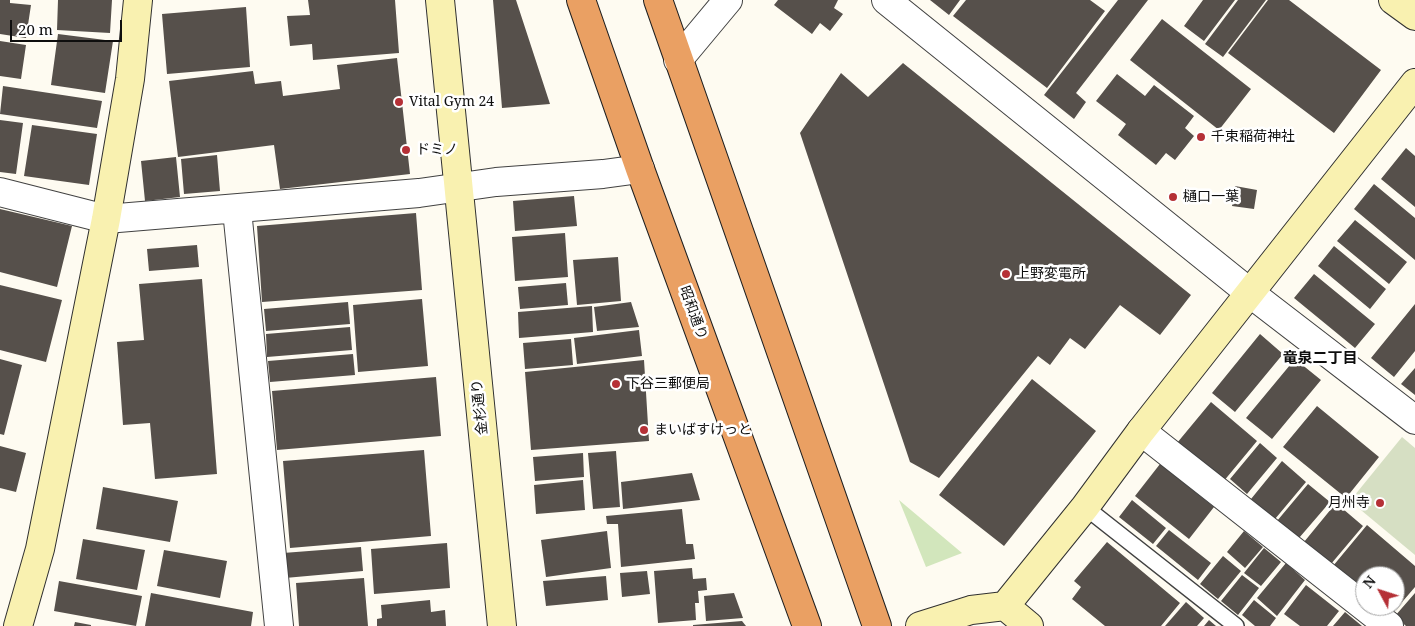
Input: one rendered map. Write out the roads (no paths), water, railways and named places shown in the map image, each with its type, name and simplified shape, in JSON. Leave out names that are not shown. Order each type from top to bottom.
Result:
[{"type":"highway","name":"昭和通り","points":[[581,0],[640,169],[807,626]]},
{"type":"highway","points":[[658,0],[877,626]]},
{"type":"street","points":[[18,626],[40,550],[106,219],[130,79],[138,0]]},
{"type":"street","name":"金杉通り","points":[[440,0],[502,626]]},
{"type":"street","name":"金杉通り","points":[[453,0],[459,187]]},
{"type":"street","points":[[678,60],[728,0]]},
{"type":"street","points":[[886,0],[1250,293],[1415,420]]},
{"type":"street","points":[[1393,0],[1415,16]]},
{"type":"street","points":[[920,626],[971,610],[1005,606],[1085,507],[1141,431],[1415,83]]},
{"type":"street","points":[[0,192],[106,219],[419,194],[459,187],[640,169]]},
{"type":"street","points":[[237,210],[279,626]]},
{"type":"street","points":[[1141,431],[1389,626]]},
{"type":"street","points":[[1005,606],[1029,626]]},
{"type":"lane","points":[[1085,507],[1236,626]]},
{"type":"place","name":"Vital Gym 24","points":[[399,102]]},
{"type":"place","name":"千束稲荷神社","points":[[1201,137]]},
{"type":"place","name":"ドミノ","points":[[406,150]]},
{"type":"place","name":"樋口一葉","points":[[1173,197]]},
{"type":"place","name":"上野変電所","points":[[1006,274]]},
{"type":"place","name":"下谷三郵便局","points":[[616,384]]},
{"type":"place","name":"まいばすけっと","points":[[644,430]]},
{"type":"place","name":"月州寺","points":[[1380,503]]},
{"type":"district","name":"竜泉二丁目","points":[[1320,359]]}]
